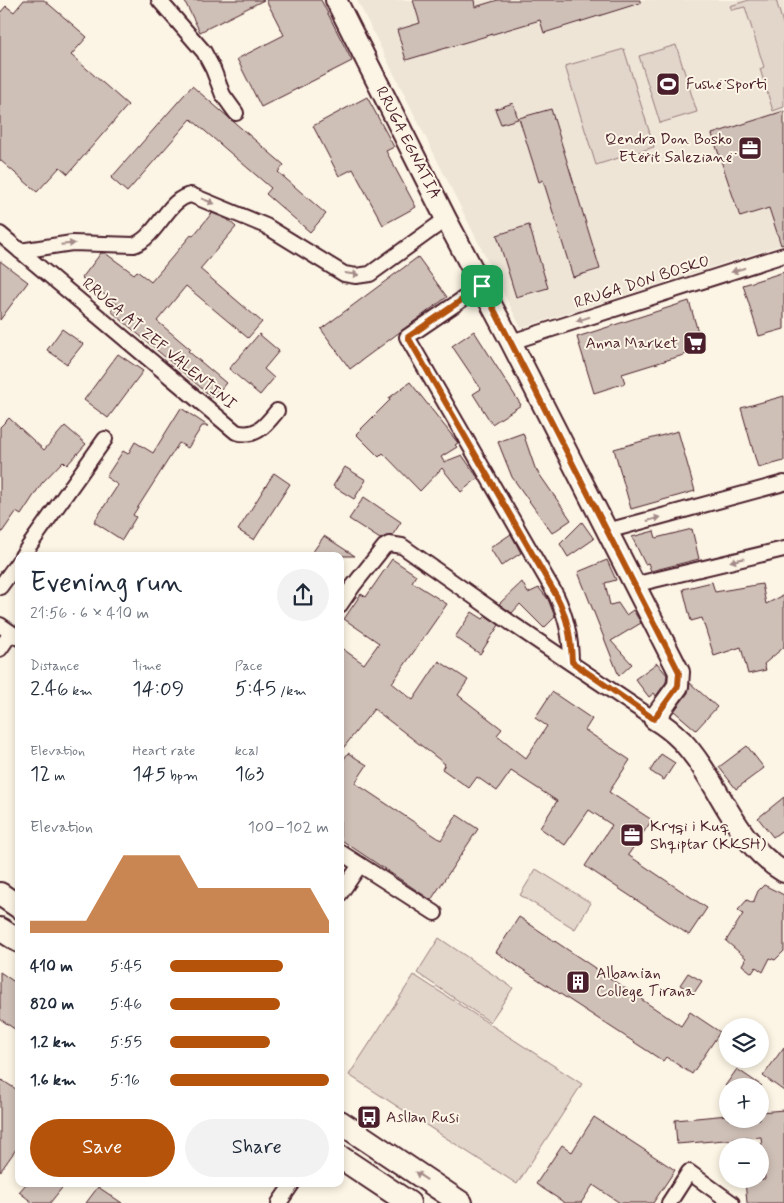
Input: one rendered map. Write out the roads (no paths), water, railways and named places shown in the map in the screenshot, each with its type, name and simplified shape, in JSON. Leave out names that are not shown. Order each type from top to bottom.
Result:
[{"type":"main road","points":[[0,894],[15,904]]},
{"type":"main road","points":[[0,928],[15,938]]},
{"type":"main road","points":[[344,1125],[462,1203]]},
{"type":"main road","points":[[344,1160],[409,1203]]},
{"type":"street","points":[[159,0],[204,52],[223,95],[236,114]]},
{"type":"street","name":"RRUGA EGNATIA","points":[[336,0],[446,220],[511,342],[679,672],[678,686],[654,719]]},
{"type":"street","points":[[20,251],[72,243],[134,245],[143,242],[150,236],[178,201],[184,196],[191,195],[234,211],[266,226],[344,274],[356,276],[370,274],[446,220]]},
{"type":"street","name":"RRUGA AT ZEF VALENTINI","points":[[0,234],[236,432],[245,434],[260,430],[277,410]]},
{"type":"street","name":"RRUGA DON BOSKO","points":[[511,342],[784,255]]},
{"type":"street","points":[[482,286],[408,337],[566,614],[571,639],[572,662]]},
{"type":"street","points":[[25,552],[105,438]]},
{"type":"street","points":[[607,532],[784,482]]},
{"type":"street","points":[[344,599],[384,547],[389,544],[402,546],[671,730],[690,752],[752,846],[775,867],[784,872]]},
{"type":"street","points":[[633,584],[784,549]]},
{"type":"street","points":[[0,587],[15,566]]},
{"type":"street","points":[[0,649],[10,632]]},
{"type":"street","points":[[344,855],[435,913]]},
{"type":"street","points":[[344,888],[360,865]]},
{"type":"street","points":[[669,1203],[689,1172],[732,1203]]},
{"type":"street","points":[[279,1203],[290,1187]]},
{"type":"place","name":"Fushë Sporti","points":[[668,84]]},
{"type":"place","name":"Qendra Don Bosko Etërit Salezianë","points":[[750,148]]},
{"type":"place","name":"Anna Market","points":[[695,343]]},
{"type":"place","name":"Kryqi i Kuq Shqiptar (KKSH)","points":[[632,835]]},
{"type":"place","name":"Albanian College Tirana","points":[[578,982]]},
{"type":"place","name":"Asllan Rusi","points":[[369,1117]]}]
